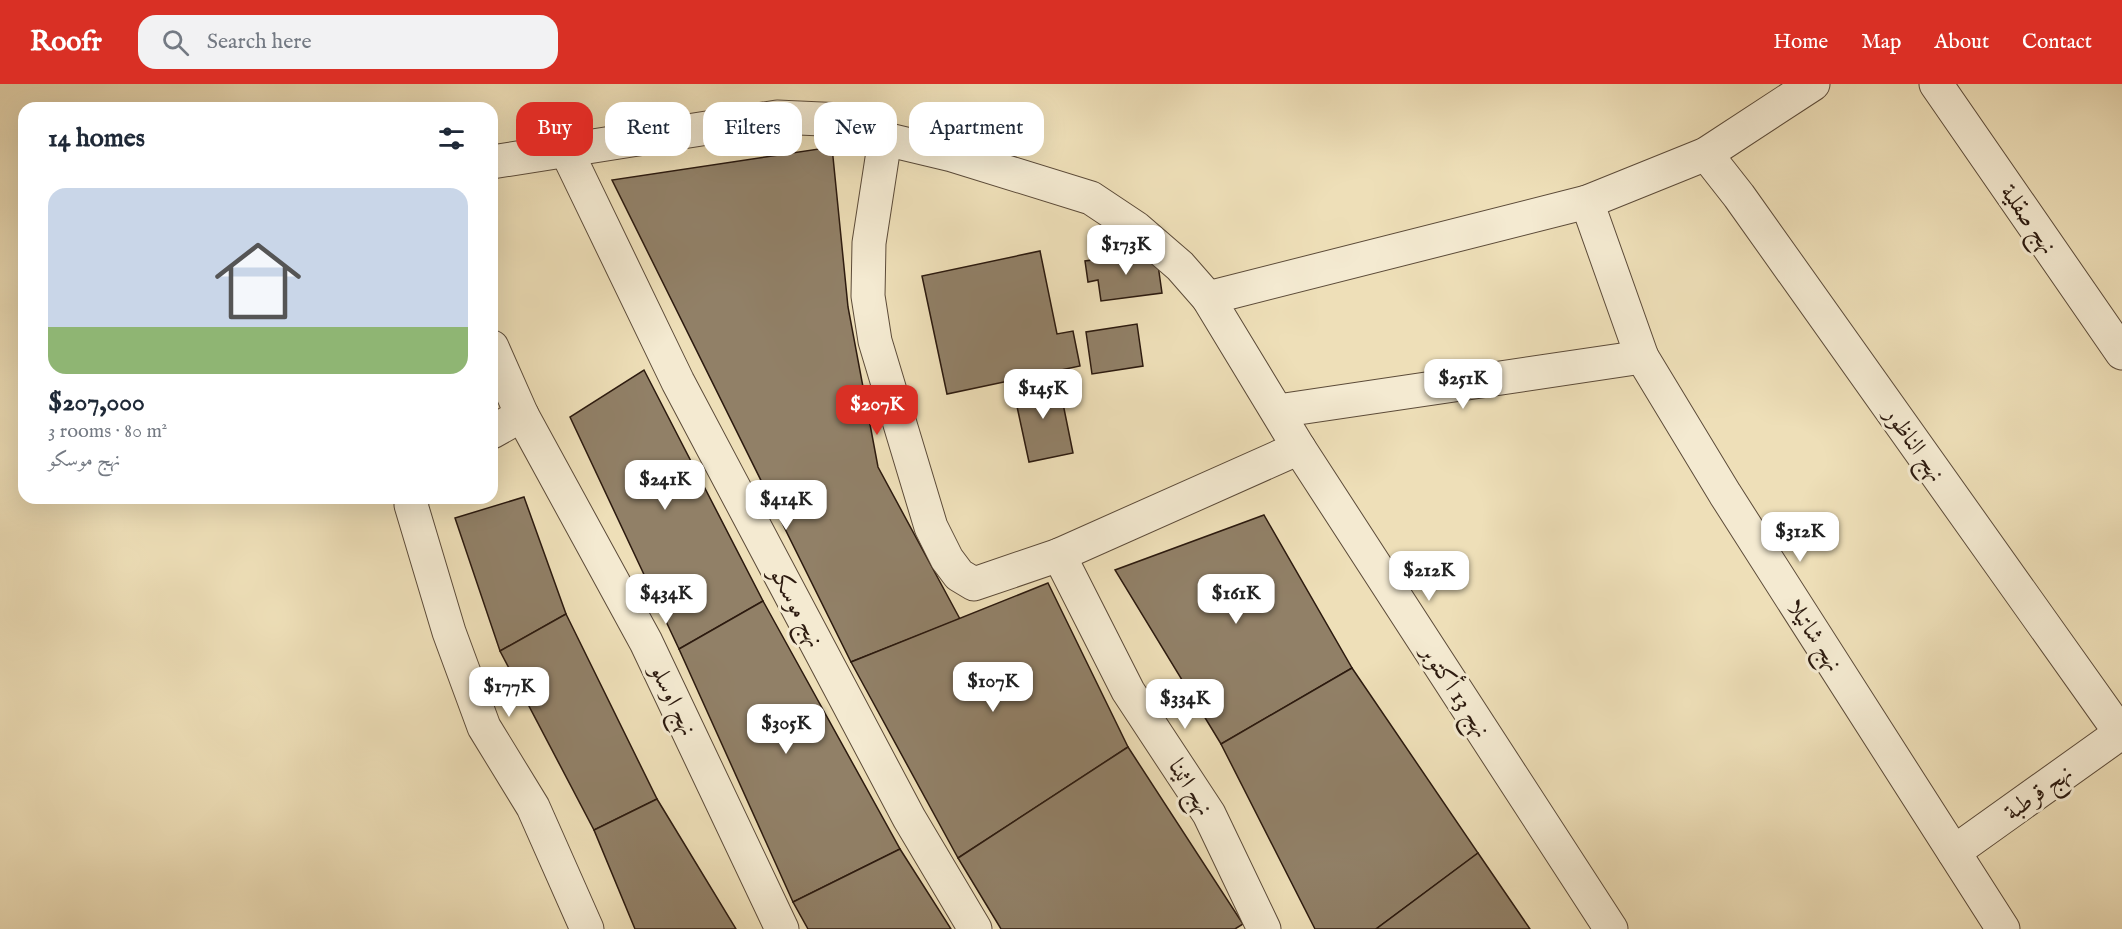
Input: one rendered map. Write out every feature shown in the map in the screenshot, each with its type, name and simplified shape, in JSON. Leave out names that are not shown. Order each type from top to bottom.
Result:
[{"type":"street","points":[[1208,298],[1587,202],[1706,154],[1813,84]]},
{"type":"street","name":"نهج صقلية","points":[[1936,84],[2120,345]]},
{"type":"street","name":"نهج 13 أكتوبر","points":[[593,146],[777,117],[814,119]]},
{"type":"street","name":"نهج 13 أكتوبر","points":[[897,142],[952,155],[1091,198],[1136,228],[1180,266],[1208,298],[1299,448],[1611,929]]},
{"type":"street","name":"نهج الناظور","points":[[1706,154],[1739,196],[2122,733]]},
{"type":"street","name":"نهج 13 أكتوبر","points":[[498,161],[529,156]]},
{"type":"street","name":"نهج موسكو","points":[[569,156],[678,382],[909,818],[975,929]]},
{"type":"street","points":[[882,156],[869,243],[868,296],[874,341],[931,527],[958,575],[974,584],[1059,555],[1299,448]]},
{"type":"street","name":"نهج شاتيلا","points":[[1587,202],[1642,357],[1725,494],[2003,929]]},
{"type":"street","points":[[1278,411],[1642,357]]},
{"type":"street","name":"نهج اوسلو","points":[[498,361],[522,415],[646,642],[782,929]]},
{"type":"street","points":[[498,429],[522,415]]},
{"type":"street","points":[[411,504],[449,632],[484,727],[533,807],[587,929]]},
{"type":"street","name":"نهج اثينا","points":[[1059,555],[1128,691],[1209,814],[1264,929]]},
{"type":"street","name":"نهج قرطبة","points":[[1954,852],[2122,733]]},
{"type":"building","points":[[814,150],[814,156],[833,156],[848,307],[878,467],[960,619],[851,662],[612,180],[772,156],[802,156],[802,152]]},
{"type":"building","points":[[1040,251],[1057,334],[1073,331],[1080,366],[947,394],[922,276]]},
{"type":"building","points":[[1156,251],[1162,293],[1101,301],[1098,280],[1088,282],[1085,261]]},
{"type":"building","points":[[1137,324],[1143,366],[1092,374],[1086,332]]},
{"type":"building","points":[[644,370],[763,601],[679,649],[570,417]]},
{"type":"building","points":[[1058,379],[1073,453],[1029,462],[1013,388]]},
{"type":"building","points":[[524,497],[566,614],[500,651],[455,518]]},
{"type":"building","points":[[1264,515],[1352,668],[1221,744],[1115,570]]},
{"type":"building","points":[[1048,583],[1128,747],[958,858],[851,662]]},
{"type":"building","points":[[763,601],[900,849],[793,902],[679,649]]},
{"type":"building","points":[[566,614],[657,799],[594,830],[500,651]]},
{"type":"building","points":[[1352,668],[1478,853],[1376,929],[1315,929],[1221,744]]},
{"type":"building","points":[[1128,747],[1243,924],[1235,929],[1001,929],[958,858]]},
{"type":"building","points":[[657,799],[736,929],[635,929],[594,830]]},
{"type":"building","points":[[900,849],[951,929],[808,929],[793,902]]},
{"type":"building","points":[[1478,853],[1530,929],[1376,929]]}]
